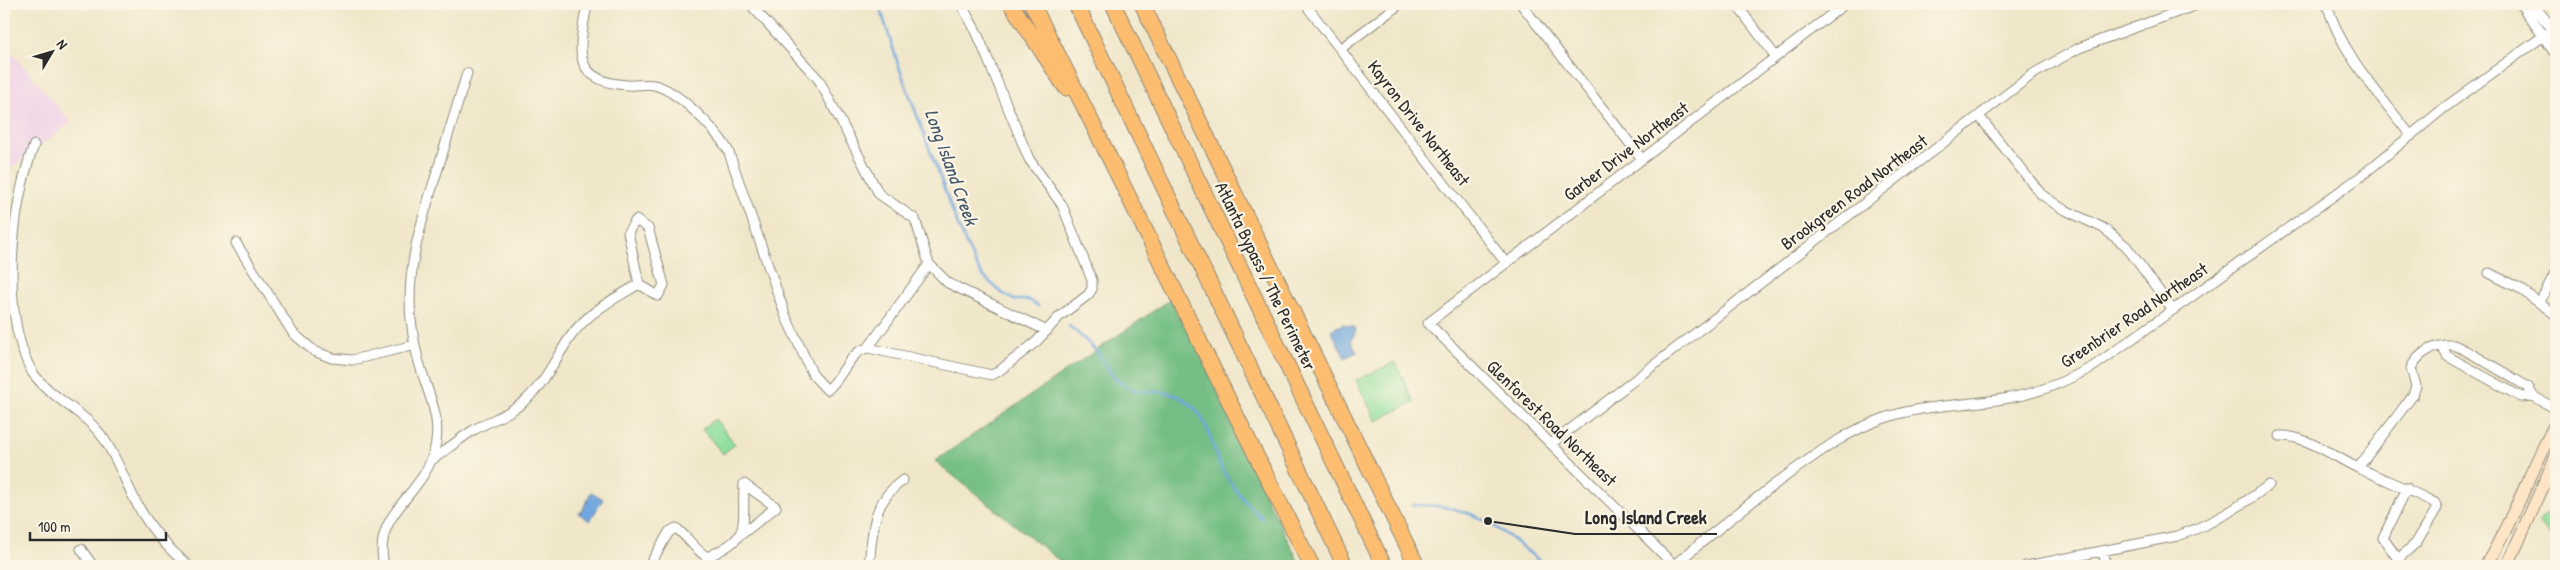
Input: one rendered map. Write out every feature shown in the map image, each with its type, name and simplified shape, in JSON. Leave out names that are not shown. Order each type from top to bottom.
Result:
[{"type":"highway","points":[[1010,4],[1108,151]]},
{"type":"highway","points":[[1032,4],[1108,151],[1267,478],[1312,566]]},
{"type":"highway","points":[[1074,4],[1085,23],[1345,566]]},
{"type":"highway","name":"Atlanta Bypass / The Perimeter","points":[[1112,4],[1384,566]]},
{"type":"highway","points":[[1142,4],[1417,566]]},
{"type":"main road","points":[[2486,566],[2497,547],[2535,462],[2556,423]]},
{"type":"main road","points":[[2507,566],[2556,457]]},
{"type":"street","points":[[587,4],[580,47],[580,55],[587,69],[592,74],[608,82],[627,85],[653,85],[664,88],[702,118],[719,136],[728,150],[786,317],[820,384],[827,390],[836,383],[856,352],[868,348],[992,374],[999,372],[1047,331],[1060,316],[1088,295],[1092,288],[1092,280],[1062,205],[1029,159],[978,33],[961,4]]},
{"type":"street","points":[[750,4],[819,80],[880,194],[915,219],[929,264],[948,283],[1047,331]]},
{"type":"street","name":"Kayron Drive Northeast","points":[[1305,4],[1506,262]]},
{"type":"street","points":[[1340,49],[1400,4]]},
{"type":"street","points":[[1521,4],[1642,159]]},
{"type":"street","points":[[1736,4],[1776,57]]},
{"type":"street","name":"Garber Drive Northeast","points":[[1428,323],[1845,4]]},
{"type":"street","name":"Brookgreen Road Northeast","points":[[1551,444],[2033,74],[2064,55],[2199,4]]},
{"type":"street","points":[[2328,4],[2339,35],[2351,56],[2411,136]]},
{"type":"street","points":[[2521,4],[2556,54]]},
{"type":"street","points":[[2532,4],[2555,31]]},
{"type":"street","name":"Greenbrier Road Northeast","points":[[1674,566],[1748,504],[1826,447],[1853,431],[1882,419],[1912,410],[2008,399],[2053,386],[2094,366],[2360,177],[2478,82],[2543,36],[2555,31]]},
{"type":"street","points":[[384,566],[382,549],[386,526],[396,508],[421,482],[432,460],[436,441],[436,421],[415,346],[410,294],[414,247],[467,73]]},
{"type":"street","points":[[1979,116],[2027,180],[2041,194],[2061,208],[2103,228],[2126,246],[2172,310]]},
{"type":"street","points":[[34,146],[17,199],[10,245],[9,285],[16,339],[32,372],[44,385],[85,417],[103,437],[148,522],[161,539],[189,566]]},
{"type":"street","points":[[636,220],[648,228],[664,285],[658,296],[640,284],[628,232],[636,220]]},
{"type":"street","points":[[236,243],[293,333],[314,351],[332,358],[352,360],[415,346]]},
{"type":"street","points":[[868,348],[929,264]]},
{"type":"street","points":[[2540,302],[2556,271]]},
{"type":"street","points":[[2489,273],[2540,302],[2556,315]]},
{"type":"street","points":[[432,460],[473,430],[507,414],[526,401],[542,382],[571,336],[583,321],[600,307],[640,284]]},
{"type":"street","name":"Glenforest Road Northeast","points":[[1428,323],[1674,566]]},
{"type":"street","points":[[2358,468],[2413,395],[2416,386],[2411,368],[2415,360],[2432,347],[2454,345],[2528,387],[2533,396],[2556,409]]},
{"type":"street","points":[[2442,346],[2447,356],[2521,398],[2533,396]]},
{"type":"street","points":[[2280,436],[2296,437],[2358,468],[2407,488],[2436,503],[2437,508],[2416,543],[2398,559],[2383,538],[2407,488]]},
{"type":"street","points":[[869,566],[873,527],[878,505],[890,489],[902,480]]},
{"type":"street","points":[[649,566],[669,532],[676,528],[684,535],[694,549],[707,557],[730,546],[776,507],[744,484],[742,534]]},
{"type":"street","points":[[2026,566],[2177,536],[2200,528],[2234,511],[2269,485]]},
{"type":"street","points":[[81,549],[93,566]]},
{"type":"street","points":[[2104,551],[2105,566]]},
{"type":"shaded area","points":[[4,43],[71,123],[4,173]]},
{"type":"green space","points":[[1174,297],[1266,497],[1301,566],[1066,566],[935,461]]},
{"type":"green space","points":[[1395,362],[1414,402],[1376,421],[1356,380]]},
{"type":"green space","points":[[715,419],[735,444],[723,454],[702,429]]},
{"type":"green space","points":[[2556,506],[2556,545],[2538,522]]},
{"type":"water","points":[[1343,324],[1354,327],[1356,330],[1351,341],[1357,352],[1345,358],[1331,330]]},
{"type":"water","points":[[591,492],[603,499],[590,521],[578,513],[582,511]]},
{"type":"waterway","name":"Long Island Creek","points":[[879,4],[898,64],[958,226],[975,263],[982,275],[1002,293],[1014,300],[1029,300],[1038,306]]},
{"type":"waterway","name":"Long Island Creek","points":[[1069,326],[1095,349],[1111,374],[1125,386],[1133,390],[1175,395],[1184,399],[1193,407],[1203,420],[1220,465],[1233,487],[1262,518]]},
{"type":"waterway","name":"Long Island Creek","points":[[1413,505],[1435,506],[1471,514],[1500,530],[1546,566]]},
{"type":"place","name":"Long Island Creek","points":[[1488,521]]}]
